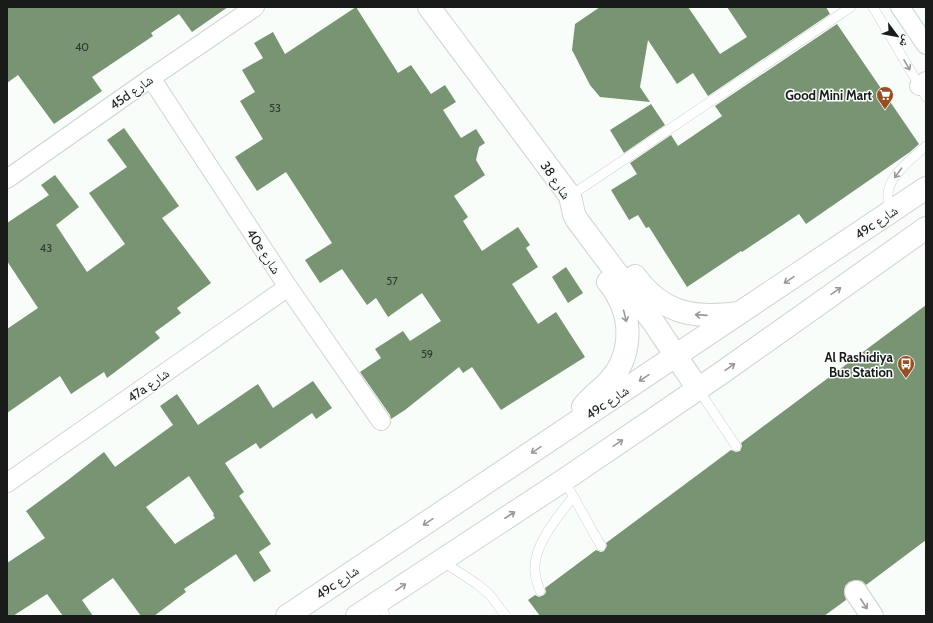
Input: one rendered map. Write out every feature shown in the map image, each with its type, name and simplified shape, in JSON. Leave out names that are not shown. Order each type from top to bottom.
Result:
[{"type":"main road","name":"شارع 38","points":[[429,7],[570,196],[577,220],[654,323],[698,389]]},
{"type":"main road","name":"49c شارع","points":[[287,616],[926,188]]},
{"type":"main road","points":[[570,196],[588,214],[646,291],[659,302],[691,314],[720,316],[740,313]]},
{"type":"main road","points":[[570,196],[567,215],[570,229],[617,295],[623,306],[627,320],[628,334],[627,348],[623,361],[617,372],[585,404],[570,427]]},
{"type":"main road","points":[[357,616],[382,609],[441,561],[568,488],[698,389],[926,228]]},
{"type":"main road","points":[[306,616],[336,593],[371,560]]},
{"type":"main road","points":[[856,592],[872,616]]},
{"type":"street","name":"45d شارع","points":[[7,179],[255,7]]},
{"type":"street","points":[[900,7],[926,45]]},
{"type":"street","name":"40e شارع","points":[[151,78],[288,287],[381,422]]},
{"type":"street","name":"47a شارع","points":[[7,483],[288,287]]},
{"type":"lane","points":[[570,196],[851,7]]},
{"type":"lane","points":[[873,7],[924,88]]},
{"type":"lane","points":[[891,212],[888,193],[891,183],[904,166],[926,146]]},
{"type":"lane","points":[[698,389],[736,446]]},
{"type":"lane","points":[[568,488],[601,546]]},
{"type":"lane","points":[[540,591],[535,572],[538,550],[554,523],[568,488]]},
{"type":"lane","points":[[441,561],[478,584],[489,594],[506,616]]},
{"type":"building","points":[[7,7],[228,7],[192,32],[179,14],[151,33],[153,36],[92,77],[102,91],[54,124],[18,75],[7,83]]},
{"type":"building","points":[[356,7],[398,73],[411,65],[431,94],[445,85],[456,102],[443,110],[461,138],[476,129],[485,143],[479,147],[476,160],[485,175],[454,196],[468,217],[463,221],[482,251],[518,227],[530,245],[526,248],[538,267],[512,284],[538,324],[556,312],[585,357],[501,410],[472,367],[463,373],[459,367],[405,410],[391,419],[390,415],[360,372],[381,358],[375,349],[403,331],[410,341],[441,321],[422,293],[388,317],[376,298],[367,305],[342,269],[320,283],[305,260],[332,243],[286,172],[257,191],[235,157],[263,139],[240,101],[255,92],[242,70],[263,58],[254,43],[273,32],[285,54]]},
{"type":"building","points":[[600,7],[688,7],[720,54],[747,37],[727,7],[826,7],[830,14],[708,96],[693,73],[677,84],[648,40],[640,87],[650,102],[600,97],[590,85],[572,50],[575,24]]},
{"type":"building","points":[[837,24],[919,144],[910,152],[806,224],[799,214],[687,287],[649,227],[646,228],[638,215],[629,220],[611,190],[637,174],[630,163],[671,135],[678,146],[722,116],[715,106]]},
{"type":"building","points":[[651,104],[665,125],[624,153],[610,130]]},
{"type":"building","points":[[124,128],[179,206],[162,218],[211,283],[177,308],[181,313],[155,332],[160,338],[107,378],[104,372],[71,394],[60,376],[7,413],[7,329],[38,308],[7,261],[7,223],[49,195],[41,185],[55,175],[79,207],[56,225],[87,272],[125,244],[89,193],[127,167],[107,140]]},
{"type":"building","points":[[566,267],[583,293],[568,303],[552,277]]},
{"type":"building","points":[[926,305],[926,540],[866,585],[862,581],[856,580],[849,582],[845,586],[844,592],[846,600],[824,616],[540,616],[528,600],[535,595],[539,597],[544,595],[546,592],[545,588],[596,550],[601,552],[604,551],[607,546],[606,543],[731,450],[736,452],[740,451],[742,446],[741,443]]},
{"type":"building","points":[[313,381],[332,408],[316,419],[312,413],[260,449],[256,443],[225,463],[244,492],[239,496],[271,544],[259,552],[271,571],[254,582],[236,554],[184,589],[186,592],[154,616],[141,616],[113,578],[82,600],[93,616],[63,616],[47,594],[13,616],[7,616],[7,563],[45,538],[26,511],[104,452],[115,467],[173,425],[160,406],[177,394],[198,425],[258,384],[273,408]],"holes":[[[189,476],[214,514],[213,515],[215,518],[175,544],[146,507]]]},
{"type":"place","name":"Good Mini Mart","points":[[885,110]]},
{"type":"place","name":"Al Rashidiya Bus Station","points":[[906,379]]}]
